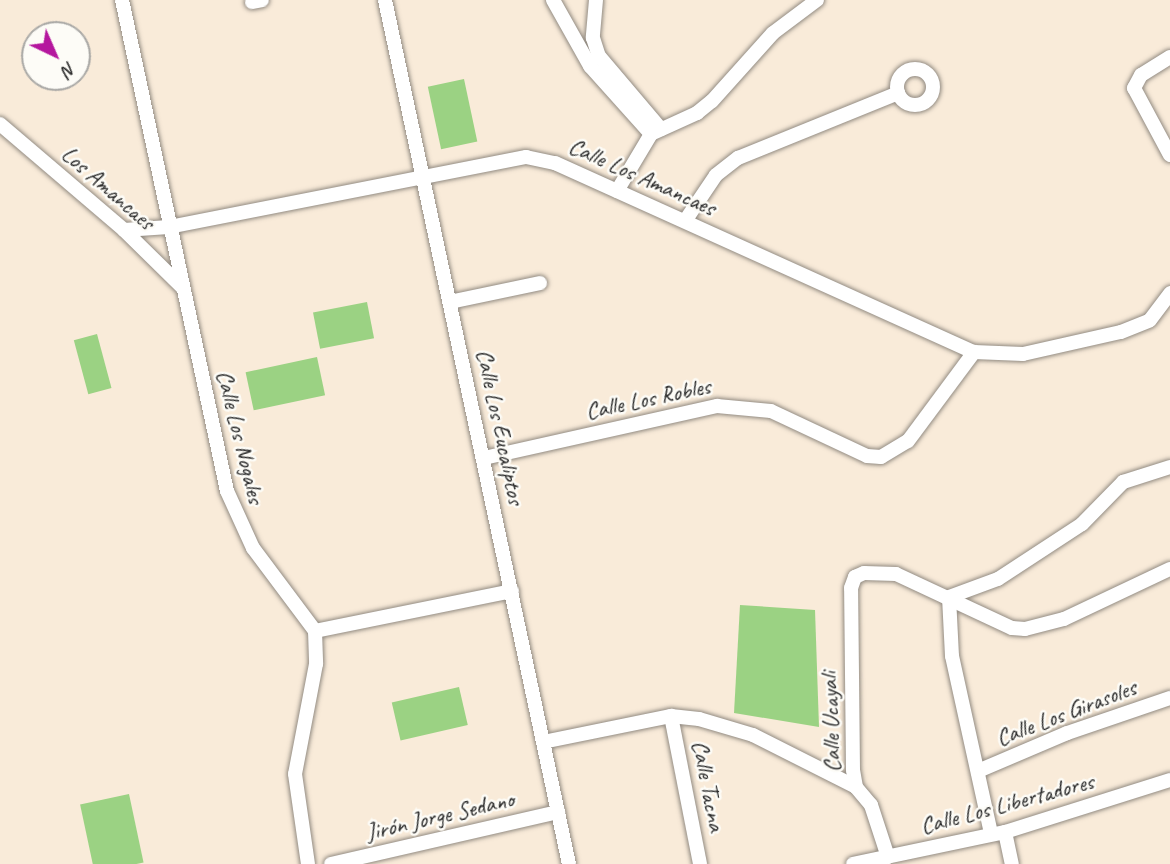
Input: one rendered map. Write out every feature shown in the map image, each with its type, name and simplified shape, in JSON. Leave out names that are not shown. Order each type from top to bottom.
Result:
[{"type":"street","name":"Calle Los Nogales","points":[[122,0],[209,419],[237,520],[267,570],[315,631]]},
{"type":"street","name":"Calle Los Eucaliptos","points":[[385,0],[569,864]]},
{"type":"street","points":[[596,0],[593,38],[599,56],[656,131]]},
{"type":"street","points":[[617,191],[656,131],[712,102],[773,33],[817,0]]},
{"type":"street","points":[[556,1],[590,66],[656,131]]},
{"type":"street","points":[[1170,57],[1141,75],[1135,88],[1170,155]]},
{"type":"street","points":[[685,221],[716,175],[738,158],[898,93]]},
{"type":"street","name":"Los Amancaes","points":[[0,124],[124,230],[183,288]]},
{"type":"street","name":"Calle Los Amancaes","points":[[124,230],[170,227],[423,175],[526,157],[555,163],[974,352],[1023,354],[1121,332],[1150,320],[1170,293]]},
{"type":"street","points":[[450,302],[540,283]]},
{"type":"street","name":"Calle Los Robles","points":[[484,458],[717,406],[771,411],[867,456],[881,457],[908,441],[974,352]]},
{"type":"street","points":[[949,597],[998,579],[1082,524],[1123,482],[1170,467]]},
{"type":"street","points":[[949,597],[1000,623],[1025,629],[1064,620],[1170,569]]},
{"type":"street","name":"Calle Ucayali","points":[[888,857],[871,805],[856,786],[851,587],[855,577],[864,573],[896,574],[949,597]]},
{"type":"street","points":[[308,864],[295,774],[316,664],[315,631],[512,591]]},
{"type":"street","points":[[949,597],[952,656],[978,771],[998,833],[1012,864]]},
{"type":"street","name":"Calle Los Girasoles","points":[[978,771],[1067,733],[1170,698]]},
{"type":"street","points":[[543,742],[671,716],[753,735],[856,786]]},
{"type":"street","name":"Calle Tacna","points":[[671,716],[700,864]]},
{"type":"street","name":"Calle Los Libertadores","points":[[853,864],[998,833],[1170,780]]},
{"type":"street","name":"Jirón Jorge Sedano","points":[[331,864],[558,812]]},
{"type":"green space","points":[[464,79],[477,142],[441,149],[428,87]]},
{"type":"green space","points":[[367,302],[374,338],[320,349],[313,312]]},
{"type":"green space","points":[[97,334],[111,388],[88,394],[74,340]]},
{"type":"green space","points":[[317,357],[325,395],[254,410],[246,372]]},
{"type":"green space","points":[[740,605],[815,610],[819,727],[734,713]]},
{"type":"green space","points":[[459,687],[468,725],[401,741],[392,703]]},
{"type":"green space","points":[[129,794],[144,862],[93,864],[80,804]]}]
